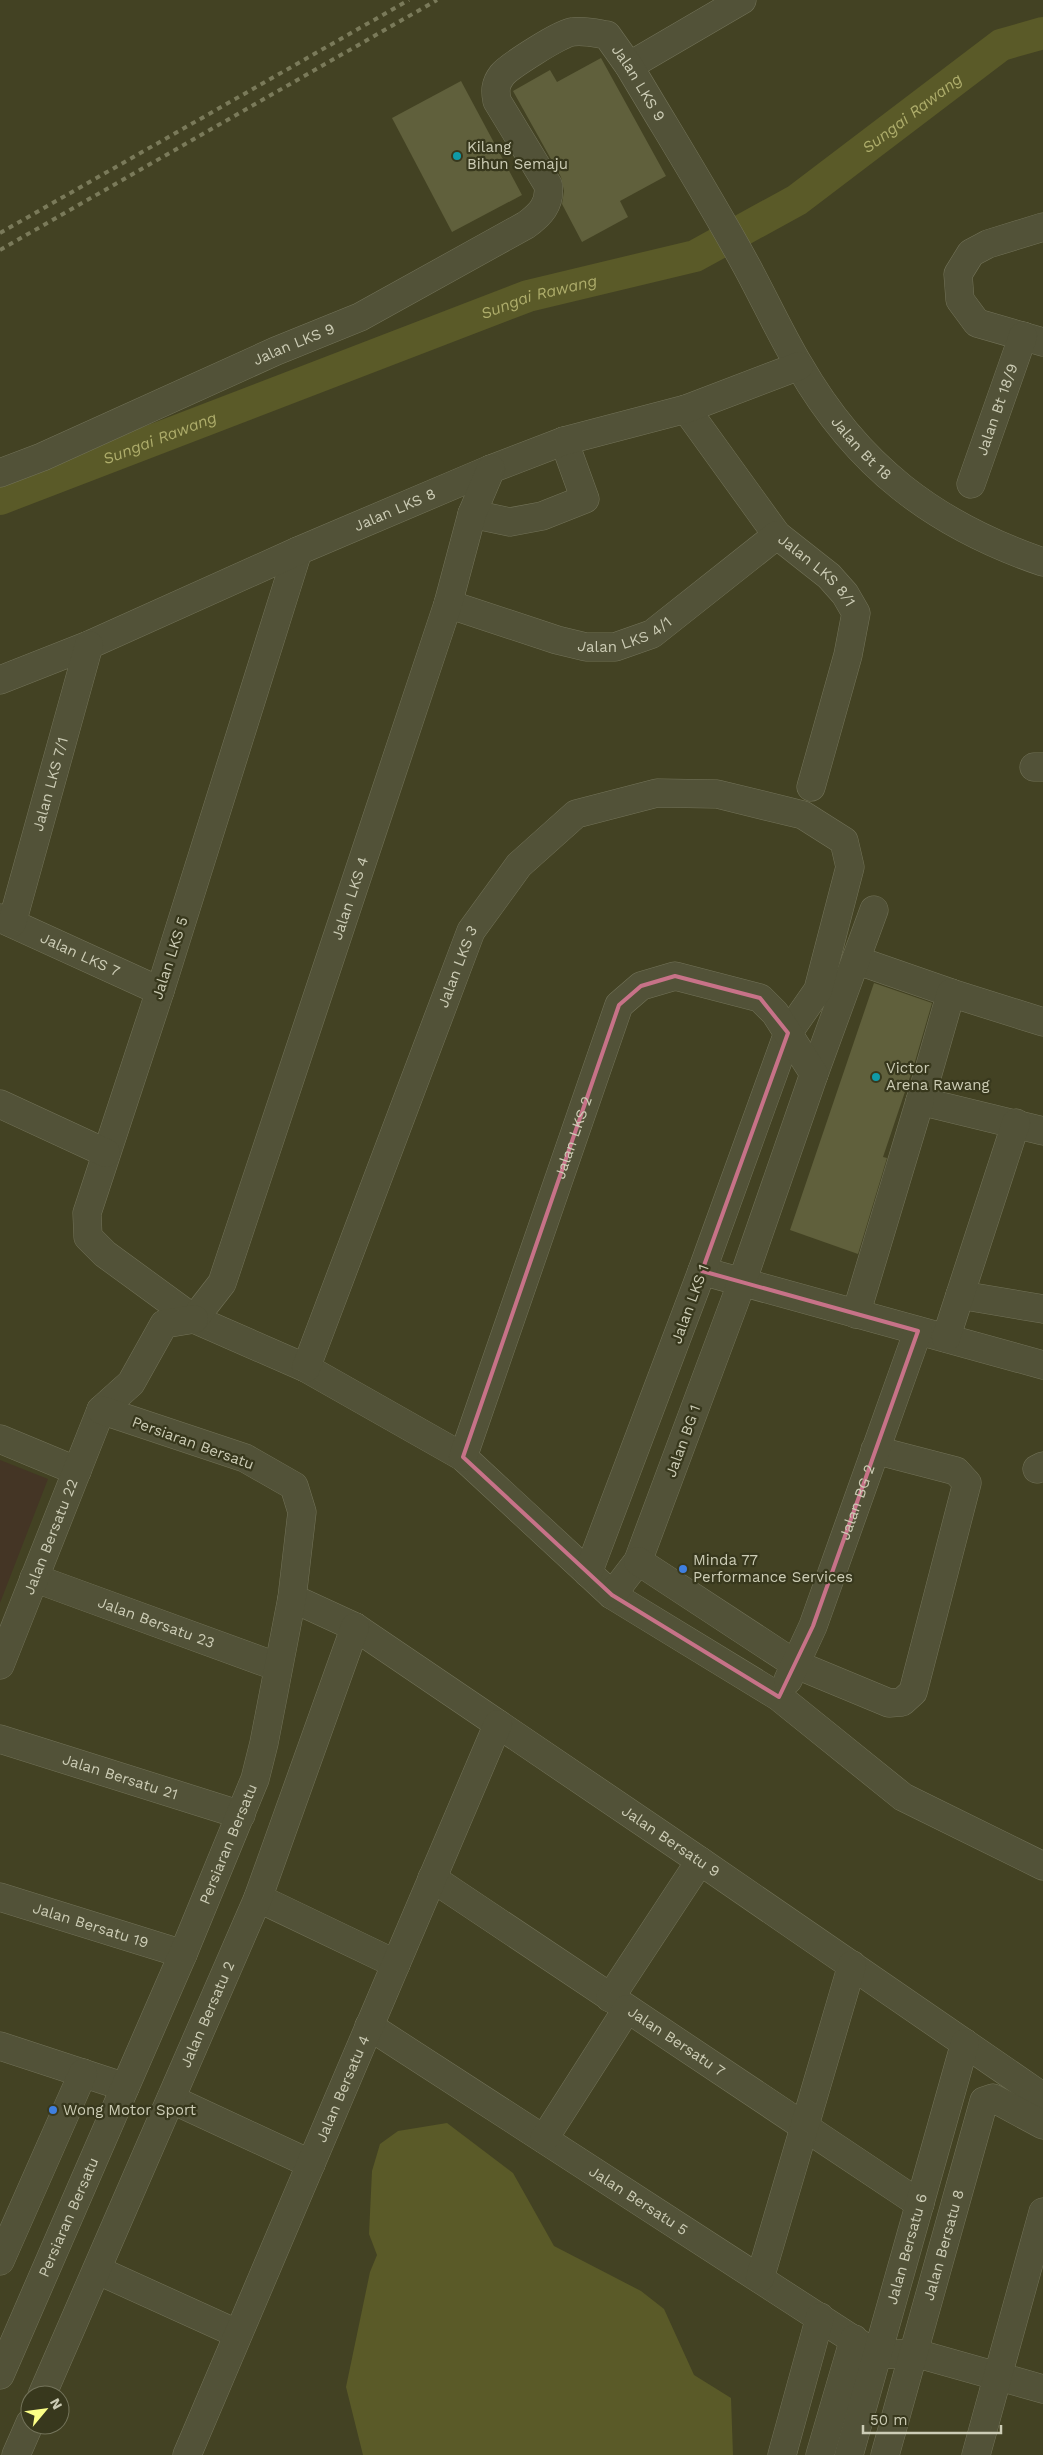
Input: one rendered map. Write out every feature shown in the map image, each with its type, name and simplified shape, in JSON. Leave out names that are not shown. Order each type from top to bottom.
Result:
[{"type":"street","points":[[629,66],[742,0]]},
{"type":"street","name":"Jalan LKS 9","points":[[0,473],[42,457],[276,351],[360,317],[539,216],[550,197],[548,185],[497,101],[495,88],[502,74],[544,46],[570,32],[607,35],[629,66],[746,265]]},
{"type":"street","points":[[1033,339],[977,323],[960,300],[958,274],[971,253],[988,244],[1043,227]]},
{"type":"street","name":"Jalan Bt 18","points":[[746,265],[799,366],[832,417],[872,464],[919,502],[965,531],[1043,562]]},
{"type":"street","name":"Jalan Bt 18/9","points":[[971,484],[1033,339]]},
{"type":"street","name":"Jalan LKS 8","points":[[0,680],[89,645],[298,551],[491,469],[564,441],[686,409],[799,366]]},
{"type":"street","name":"Jalan LKS 8/1","points":[[686,409],[777,535],[829,576],[845,594],[856,614],[848,655],[811,787]]},
{"type":"street","points":[[472,514],[510,522],[542,516],[585,499],[564,441]]},
{"type":"street","name":"Jalan LKS 4","points":[[194,1319],[222,1283],[448,604],[472,514],[491,469]]},
{"type":"street","name":"Jalan LKS 4/1","points":[[448,604],[557,640],[586,647],[615,647],[652,634],[777,535]]},
{"type":"street","name":"Jalan LKS 5","points":[[194,1319],[105,1254],[88,1238],[87,1213],[160,991],[298,551]]},
{"type":"street","name":"Jalan LKS 7/1","points":[[6,921],[89,645]]},
{"type":"street","name":"Jalan LKS 3","points":[[306,1368],[471,931],[519,865],[576,814],[657,793],[717,794],[803,814]]},
{"type":"street","name":"Jalan LKS 1","points":[[588,1573],[702,1271],[788,1033],[818,990],[850,867],[844,841],[803,814]]},
{"type":"street","name":"Jalan BG 1","points":[[612,1595],[638,1562],[742,1282],[814,1074],[874,910]]},
{"type":"street","name":"Jalan LKS 7","points":[[6,921],[160,991]]},
{"type":"street","points":[[856,960],[1043,1022]]},
{"type":"street","name":"Jalan LKS 2","points":[[463,1457],[619,1005],[641,986],[675,976],[760,998],[775,1013],[814,1074]]},
{"type":"street","points":[[856,1314],[951,993]]},
{"type":"street","points":[[920,1101],[1043,1131]]},
{"type":"street","points":[[0,1104],[106,1153]]},
{"type":"street","points":[[946,1338],[1016,1123]]},
{"type":"street","points":[[702,1271],[1043,1365]]},
{"type":"street","points":[[960,1295],[1043,1308]]},
{"type":"street","points":[[101,1410],[131,1383],[164,1324],[194,1319],[306,1368],[463,1457],[612,1595],[779,1697],[903,1797],[1043,1866]]},
{"type":"street","name":"Jalan BG 2","points":[[779,1697],[813,1626],[918,1331]]},
{"type":"street","name":"Jalan Bersatu 22","points":[[0,1665],[101,1410]]},
{"type":"street","name":"Persiaran Bersatu","points":[[0,2375],[10,2327],[125,2087],[183,1954],[255,1779],[264,1743],[292,1598],[302,1512],[294,1486],[245,1458],[101,1410]]},
{"type":"street","points":[[0,1438],[77,1471]]},
{"type":"street","points":[[638,1562],[795,1664],[889,1702],[902,1702],[913,1692],[967,1483],[956,1471],[875,1450]]},
{"type":"street","name":"Jalan Bersatu 23","points":[[34,1578],[278,1667]]},
{"type":"street","name":"Jalan Bersatu 9","points":[[292,1598],[355,1627],[1043,2097]]},
{"type":"street","name":"Jalan Bersatu 2","points":[[46,2385],[258,1898],[355,1627]]},
{"type":"street","name":"Jalan Bersatu 4","points":[[187,2455],[498,1724]]},
{"type":"street","name":"Jalan Bersatu 21","points":[[0,1739],[241,1814]]},
{"type":"street","points":[[544,2139],[700,1861]]},
{"type":"street","name":"Jalan Bersatu 7","points":[[432,1878],[920,2204]]},
{"type":"street","name":"Jalan Bersatu 19","points":[[0,1897],[183,1954]]},
{"type":"street","points":[[258,1898],[396,1964]]},
{"type":"street","points":[[760,2278],[852,1965]]},
{"type":"street","name":"Jalan Bersatu 5","points":[[369,2026],[877,2355]]},
{"type":"street","name":"Jalan Bersatu 6","points":[[849,2455],[965,2043]]},
{"type":"street","points":[[3,2055],[83,2073],[125,2087]]},
{"type":"street","points":[[0,2261],[83,2073]]},
{"type":"street","name":"Jalan Bersatu 8","points":[[885,2455],[984,2101],[993,2098],[1043,2125]]},
{"type":"street","points":[[172,2099],[311,2164]]},
{"type":"street","points":[[976,2455],[1043,2212]]},
{"type":"street","points":[[96,2270],[238,2334]]},
{"type":"street","points":[[782,2455],[820,2318]]},
{"type":"street","points":[[820,2455],[854,2339]]},
{"type":"street","points":[[877,2355],[915,2353],[1043,2389]]},
{"type":"street","points":[[16,2455],[25,2435]]},
{"type":"highlighted area","points":[[675,976],[760,998],[788,1033],[702,1271],[918,1331],[813,1626],[779,1697],[612,1595],[463,1457],[619,1005],[641,986]]},
{"type":"shaded area","points":[[0,1460],[48,1479],[0,1603]]},
{"type":"shaded area","points":[[447,2123],[513,2173],[554,2246],[641,2291],[664,2309],[694,2375],[731,2398],[733,2455],[363,2455],[346,2387],[370,2272],[377,2255],[369,2234],[372,2171],[380,2144],[398,2131]]},
{"type":"building","points":[[601,58],[666,176],[620,201],[628,217],[582,242],[562,204],[564,191],[561,177],[513,91],[550,70],[557,82]]},
{"type":"building","name":"Kilang Bihun Semaju","points":[[461,81],[522,195],[452,232],[392,118]]},
{"type":"building","name":"Victor Arena Rawang","points":[[874,983],[932,1003],[914,1065],[883,1157],[887,1158],[858,1254],[790,1230]]},
{"type":"waterway","name":"Sungai Rawang","points":[[0,499],[528,296],[695,256],[797,200],[1001,45],[1043,33]]},
{"type":"railway","points":[[0,233],[409,0]]},
{"type":"railway","points":[[0,250],[437,0]]},
{"type":"place","name":"Kilang Bihun Semaju","points":[[457,156]]},
{"type":"place","name":"Victor Arena Rawang","points":[[876,1077]]},
{"type":"place","name":"Minda 77 Performance Services","points":[[683,1569]]},
{"type":"place","name":"Wong Motor Sport","points":[[53,2110]]}]
